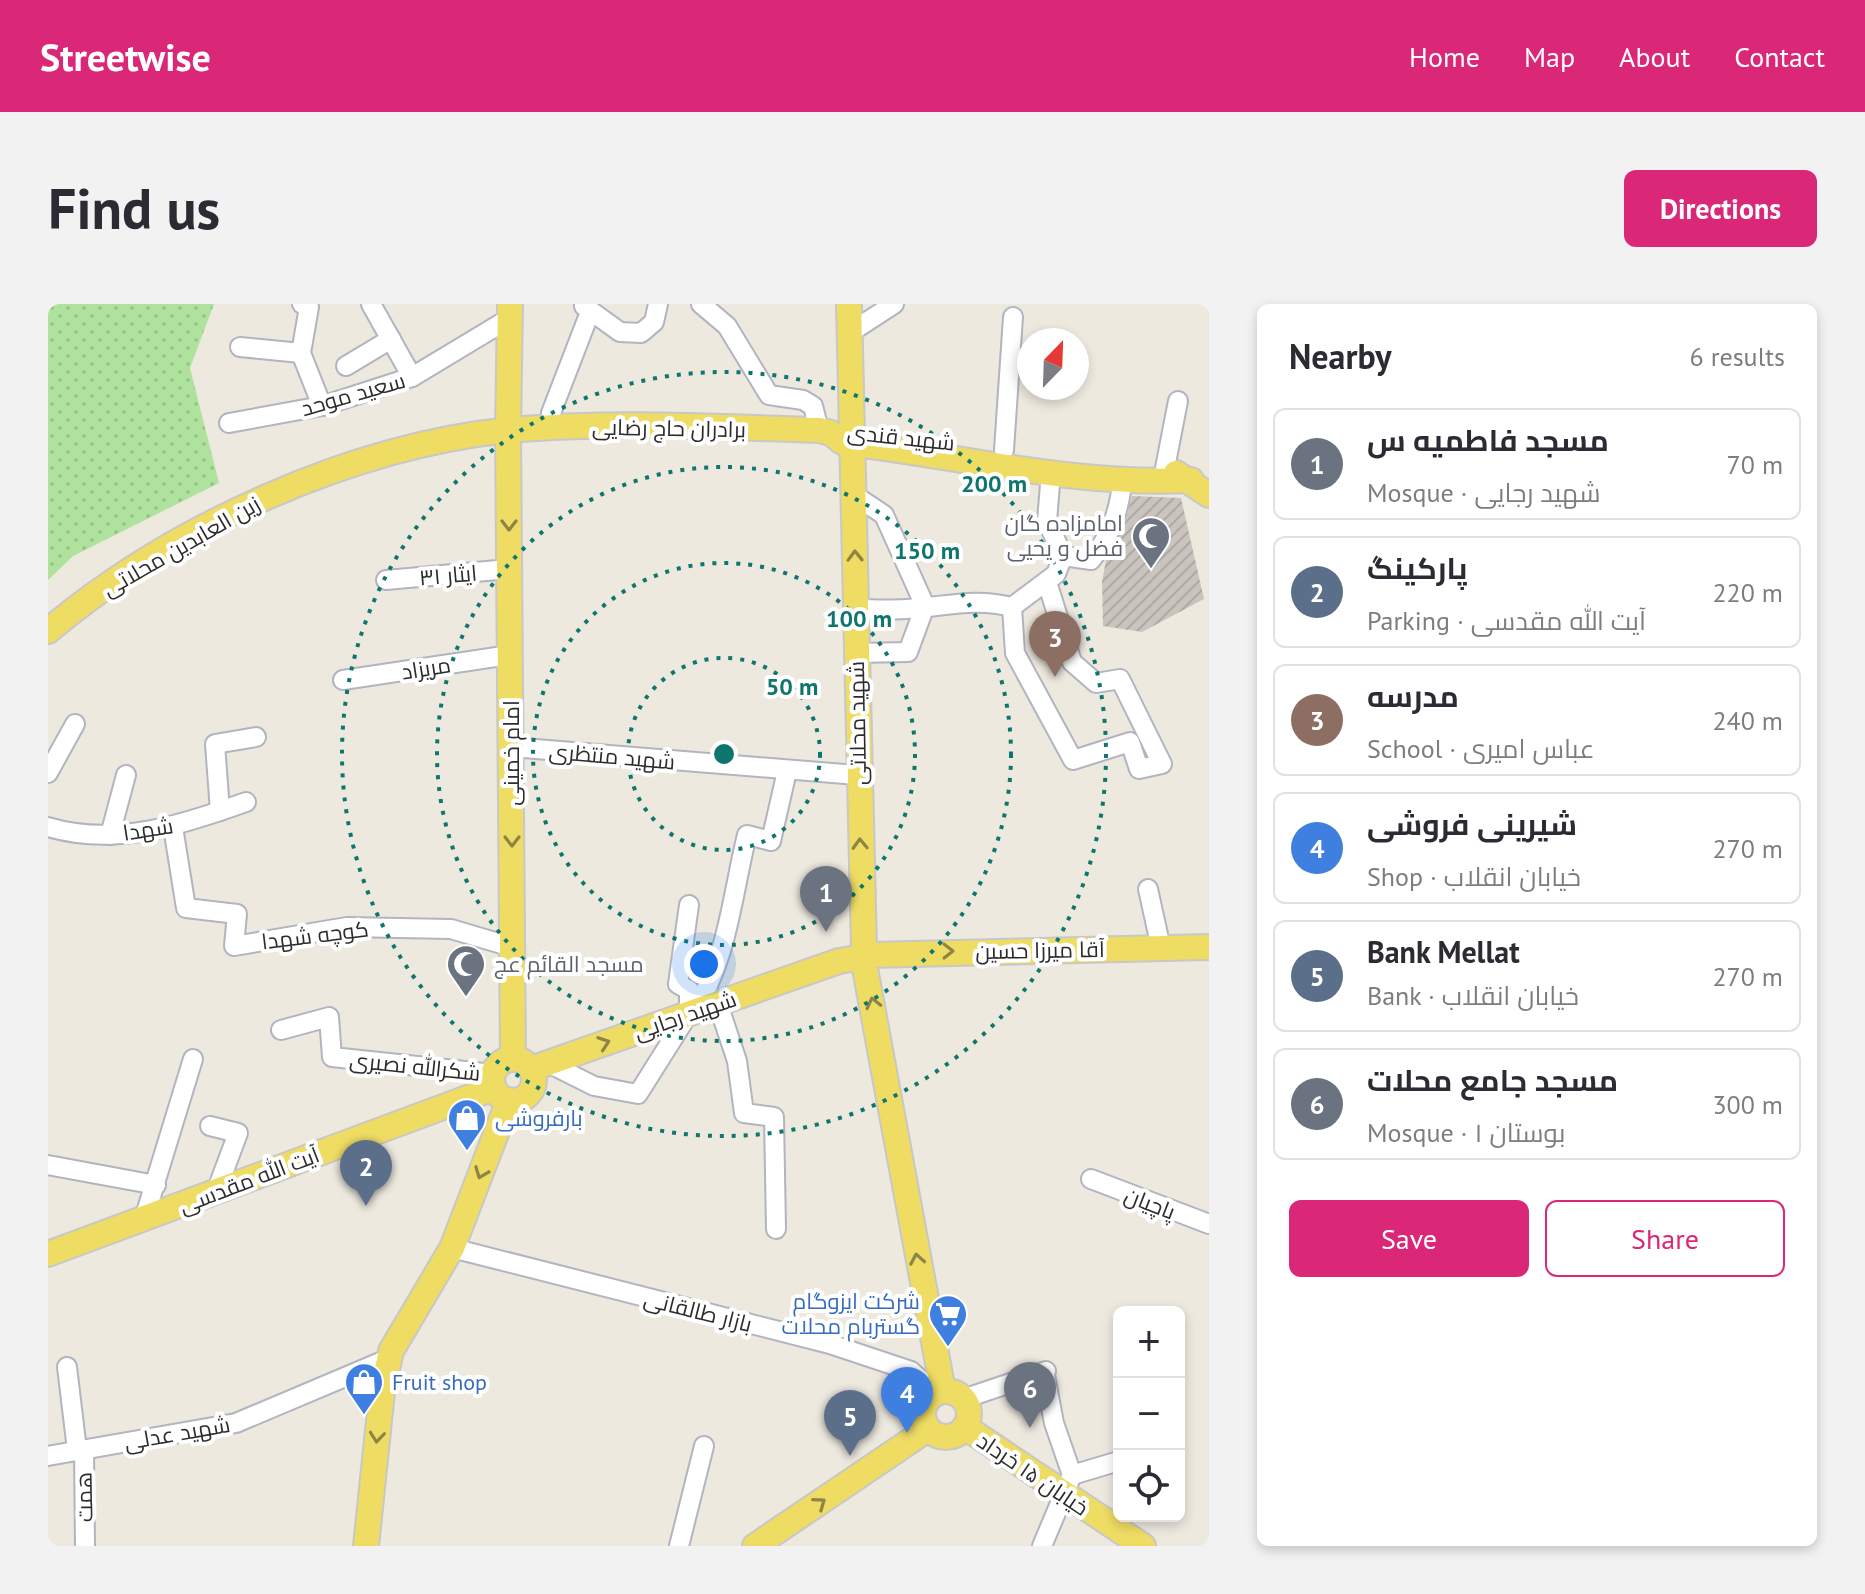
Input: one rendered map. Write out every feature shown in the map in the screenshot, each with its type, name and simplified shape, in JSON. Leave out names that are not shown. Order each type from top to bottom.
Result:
[{"type":"main road","name":"شهید محلاتی","points":[[849,304],[839,434],[854,495],[859,957],[947,1394]]},
{"type":"main road","name":"امام خمینی","points":[[510,311],[508,439],[512,947],[531,1063]]},
{"type":"main road","name":"برادران حاج رضایی","points":[[508,439],[636,426],[839,434]]},
{"type":"main road","name":"شهید قندی","points":[[839,434],[1165,468],[1200,488]]},
{"type":"main road","name":"شهید قندی","points":[[839,434],[1051,472],[1200,488]]},
{"type":"main road","name":"زین العابدین محلاتی","points":[[48,631],[74,609],[174,545],[292,485],[447,441],[508,439]]},
{"type":"main road","name":"آقا میرزا حسین","points":[[859,957],[1209,947]]},
{"type":"main road","name":"شهید رجایی","points":[[499,1087],[500,1063],[531,1063],[859,957]]},
{"type":"main road","points":[[366,1546],[382,1392],[390,1358],[452,1248],[499,1087],[528,1094],[534,1082],[531,1063]]},
{"type":"main road","name":"آیت الله مقدسی","points":[[48,1254],[499,1087]]},
{"type":"main road","points":[[947,1394],[969,1413],[965,1427],[947,1437],[928,1429],[923,1409],[947,1394]]},
{"type":"main road","name":"خیابان ۱۵ خرداد","points":[[965,1427],[1068,1485],[1143,1546]]},
{"type":"main road","points":[[755,1546],[928,1429]]},
{"type":"street","points":[[302,304],[309,307],[301,353],[322,406]]},
{"type":"street","points":[[371,304],[412,377]]},
{"type":"street","points":[[551,413],[586,308],[620,332],[641,333],[654,322],[658,304]]},
{"type":"street","points":[[701,304],[727,326],[769,395],[803,400],[813,406],[839,434]]},
{"type":"street","points":[[848,334],[894,304]]},
{"type":"street","name":"سعید موحد","points":[[229,423],[322,406],[412,377],[510,311]]},
{"type":"street","points":[[1004,450],[1013,317]]},
{"type":"street","points":[[346,366],[391,339]]},
{"type":"street","points":[[240,347],[301,353]]},
{"type":"street","points":[[1165,468],[1178,401]]},
{"type":"street","points":[[855,609],[988,601],[1012,607],[1056,574],[1063,556],[1047,521],[1051,472]]},
{"type":"street","points":[[1063,556],[1091,560],[1105,543],[1118,514],[1123,478]]},
{"type":"street","points":[[854,495],[884,515],[925,606],[908,652],[856,653]]},
{"type":"street","name":"ایثار ۳۱","points":[[386,580],[509,569]]},
{"type":"street","points":[[1012,607],[1015,653],[1073,760],[1130,742],[1139,769],[1162,764],[1120,679],[1096,683],[1072,662],[1047,582]]},
{"type":"street","name":"مریزاد","points":[[343,680],[510,655]]},
{"type":"street","points":[[48,773],[75,724]]},
{"type":"street","points":[[220,811],[215,744],[256,737]]},
{"type":"street","name":"شهید منتظری","points":[[511,747],[857,775]]},
{"type":"street","points":[[531,1063],[594,1086],[638,1094],[706,992],[727,933],[747,835],[771,841],[787,771]]},
{"type":"street","points":[[110,835],[126,775]]},
{"type":"street","name":"شهدا","points":[[48,827],[79,836],[110,835],[173,827],[246,802]]},
{"type":"street","name":"کوچه شهدا","points":[[173,827],[186,908],[237,914],[234,946],[347,927],[451,929],[512,947]]},
{"type":"street","points":[[1148,889],[1161,948]]},
{"type":"street","points":[[689,905],[678,984],[689,990],[691,1013]]},
{"type":"street","points":[[718,1004],[737,1061],[744,1113],[774,1117],[776,1229]]},
{"type":"street","name":"شکرالله نصیری","points":[[281,1030],[329,1017],[332,1057],[499,1087]]},
{"type":"street","points":[[144,1219],[193,1059]]},
{"type":"street","points":[[210,1126],[238,1133],[216,1192]]},
{"type":"street","points":[[48,1165],[156,1185]]},
{"type":"street","name":"پاچیان","points":[[1091,1179],[1148,1204],[1209,1224]]},
{"type":"street","name":"بازار طالقانی","points":[[452,1248],[830,1344],[911,1371],[947,1394]]},
{"type":"street","name":"شهید عدلی","points":[[48,1456],[236,1423],[390,1358]]},
{"type":"street","name":"همت","points":[[67,1367],[80,1449],[85,1546]]},
{"type":"street","points":[[947,1394],[1046,1373],[1068,1485],[1042,1546]]},
{"type":"street","points":[[679,1546],[704,1446]]},
{"type":"street","points":[[1068,1485],[1113,1464]]},
{"type":"green space","points":[[48,304],[214,304],[190,368],[219,483],[73,556],[48,580]]},
{"type":"building","name":"امامزاده گان فضل و یحیی","points":[[1132,496],[1181,498],[1204,599],[1142,632],[1103,626],[1102,582],[1106,560],[1124,526]]},
{"type":"place","name":"امامزاده گان فضل و یحیی","points":[[1151,570]]},
{"type":"place","name":"مدرسه","points":[[1055,677]]},
{"type":"place","name":"مسجد فاطمیه س","points":[[826,932]]},
{"type":"place","name":"مسجد القائم عج","points":[[466,998]]},
{"type":"place","name":"بارفروشی","points":[[467,1152]]},
{"type":"place","name":"پارکینگ","points":[[366,1206]]},
{"type":"place","name":"شرکت ایزوگام گستربام محلات","points":[[948,1348]]},
{"type":"place","name":"Fruit shop","points":[[364,1416]]},
{"type":"place","name":"مسجد جامع محلات","points":[[1030,1428]]},
{"type":"place","name":"شیرینی فروشی","points":[[907,1433]]},
{"type":"place","name":"Bank Mellat","points":[[850,1456]]}]
